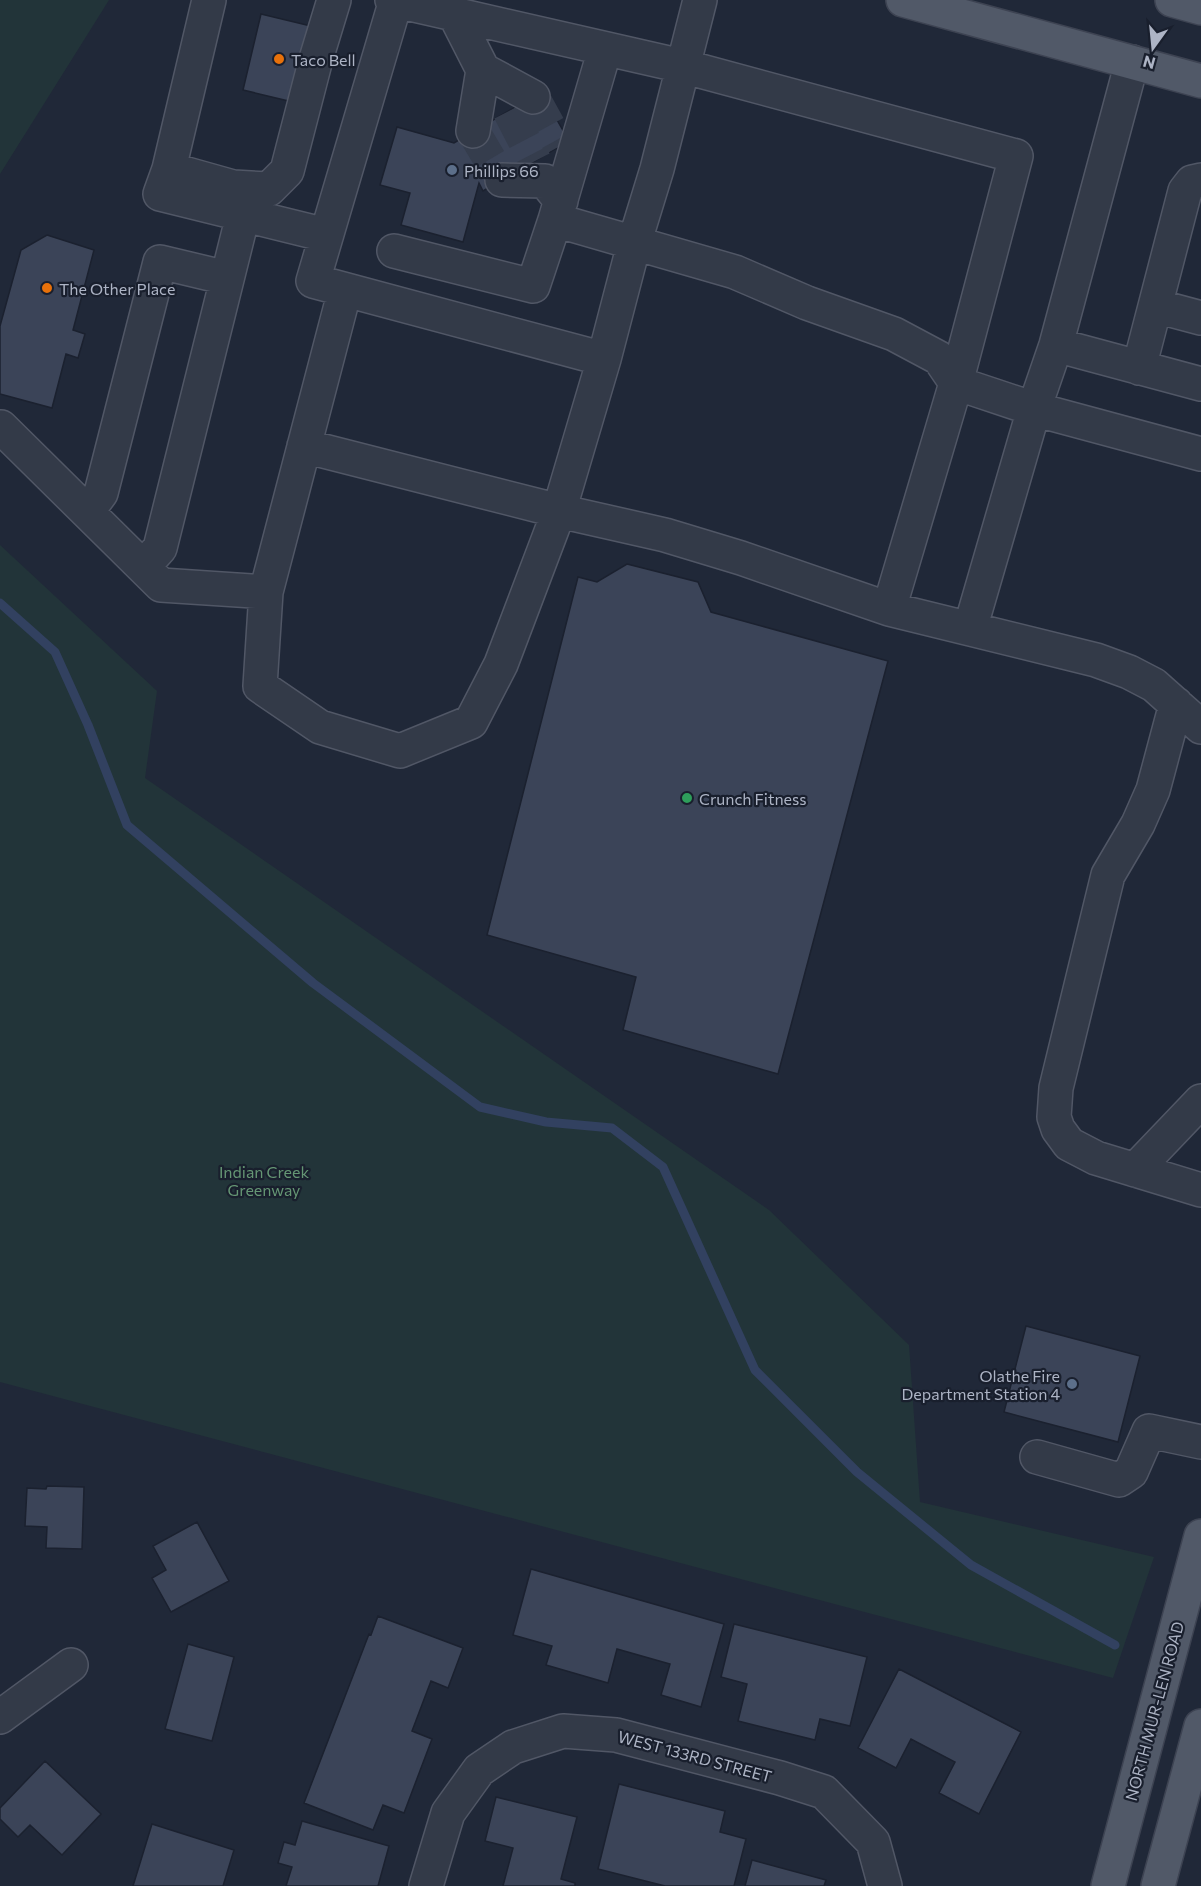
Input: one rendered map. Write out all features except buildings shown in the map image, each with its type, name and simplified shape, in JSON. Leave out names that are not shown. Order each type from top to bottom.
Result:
[{"type":"main road","points":[[903,0],[1201,81]]},
{"type":"main road","points":[[1172,0],[1201,8]]},
{"type":"main road","name":"NORTH MUR-LEN ROAD","points":[[1108,1886],[1201,1536]]},
{"type":"main road","points":[[1158,1886],[1201,1726]]},
{"type":"street","points":[[209,0],[169,169],[160,194],[326,236]]},
{"type":"street","points":[[169,169],[233,187],[269,189],[287,171],[334,0]]},
{"type":"street","points":[[604,359],[313,281],[395,0],[682,66],[1016,156],[956,383],[889,609]]},
{"type":"street","points":[[345,290],[266,592],[260,686],[320,727],[400,751],[471,722],[501,664],[559,511],[657,169],[700,0]]},
{"type":"street","points":[[455,15],[483,70],[521,104]]},
{"type":"street","points":[[394,251],[533,286],[551,182],[605,49]]},
{"type":"street","points":[[970,629],[1034,409],[1056,345],[1132,62]]},
{"type":"street","points":[[473,131],[483,70]]},
{"type":"street","points":[[502,180],[551,182],[634,244],[735,272],[807,303],[894,334],[939,358],[956,383],[1034,409],[1201,454]]},
{"type":"street","points":[[1139,368],[1185,191],[1192,182],[1201,180]]},
{"type":"street","points":[[143,567],[160,548],[243,215]]},
{"type":"street","points":[[87,512],[101,493],[160,262],[227,278]]},
{"type":"street","points":[[1156,306],[1201,318]]},
{"type":"street","points":[[1056,345],[1201,384]]},
{"type":"street","points":[[1,428],[161,585],[266,592]]},
{"type":"street","points":[[304,446],[559,511],[665,535],[889,609],[1096,660],[1129,672],[1154,685],[1201,727]]},
{"type":"street","points":[[1176,705],[1153,790],[1138,824],[1108,875],[1056,1088],[1054,1117],[1058,1129],[1069,1144],[1096,1158],[1201,1190]]},
{"type":"street","points":[[1135,1170],[1201,1101]]},
{"type":"street","points":[[1037,1456],[1119,1480],[1131,1472],[1149,1431],[1201,1442]]},
{"type":"street","points":[[0,1717],[71,1665]]},
{"type":"street","name":"WEST 133RD STREET","points":[[426,1886],[448,1813],[479,1770],[513,1747],[563,1731],[616,1735],[780,1778],[824,1792],[873,1842],[885,1886]]},
{"type":"green space","points":[[0,0],[109,0],[0,174]]},
{"type":"green space","name":"Indian Creek Greenway","points":[[0,545],[157,691],[145,778],[769,1210],[909,1345],[920,1502],[1154,1557],[1113,1678],[0,1382]]},
{"type":"waterway","points":[[0,603],[55,652],[88,725],[127,825],[313,983],[480,1107],[546,1122],[612,1128],[663,1167],[755,1370],[857,1472],[971,1565],[1115,1645]]},
{"type":"tunnel","points":[[533,97],[560,146]]},
{"type":"tunnel","points":[[509,111],[535,161]]},
{"type":"tunnel","points":[[473,131],[502,180]]},
{"type":"place","name":"Taco Bell","points":[[279,59]]},
{"type":"place","name":"Phillips 66","points":[[452,170]]},
{"type":"place","name":"The Other Place","points":[[47,288]]},
{"type":"place","name":"Crunch Fitness","points":[[687,798]]},
{"type":"place","name":"Olathe Fire Department Station 4","points":[[1072,1384]]}]
